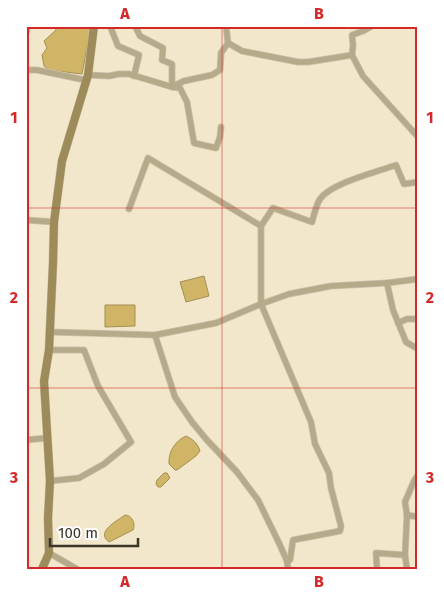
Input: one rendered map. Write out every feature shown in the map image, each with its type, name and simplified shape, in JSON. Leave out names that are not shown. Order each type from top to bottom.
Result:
[{"type":"main road","points":[[42,569],[48,555],[50,480],[44,381],[49,350],[54,222],[62,161],[87,77],[94,26]]},
{"type":"street","points":[[26,33],[28,26]]},
{"type":"street","points":[[110,26],[118,46],[139,55],[134,76]]},
{"type":"street","points":[[135,26],[140,36],[163,48],[162,60],[172,64],[172,87]]},
{"type":"street","points":[[172,87],[212,75],[220,70],[221,53],[228,43],[226,26]]},
{"type":"street","points":[[372,26],[352,35],[352,55],[363,76],[418,138]]},
{"type":"street","points":[[228,43],[242,51],[298,62],[352,55]]},
{"type":"street","points":[[26,70],[87,77],[128,74],[180,88],[187,102],[194,143],[216,148],[220,138],[221,127]]},
{"type":"street","points":[[129,209],[148,158],[261,226]]},
{"type":"street","points":[[287,561],[290,560],[293,540],[340,531],[340,526],[329,474],[315,444],[311,422],[260,304],[261,226],[273,208],[312,222],[319,200],[326,192],[358,178],[396,165],[404,184],[418,182]]},
{"type":"street","points":[[26,220],[54,222]]},
{"type":"street","points":[[50,332],[155,335],[216,323],[289,294],[330,286],[387,283],[418,279]]},
{"type":"street","points":[[387,283],[393,310],[406,342],[418,348]]},
{"type":"street","points":[[398,323],[407,319],[418,319]]},
{"type":"street","points":[[155,335],[175,397],[192,422],[237,472],[258,500],[287,561],[288,569]]},
{"type":"street","points":[[49,350],[84,350],[98,386],[131,442],[104,464],[79,478],[50,480]]},
{"type":"street","points":[[26,440],[47,438]]},
{"type":"street","points":[[407,569],[405,555],[406,502],[418,475]]},
{"type":"street","points":[[407,515],[418,517]]},
{"type":"street","points":[[377,569],[376,553],[405,555]]},
{"type":"street","points":[[48,555],[76,569]]},
{"type":"shaded area","points":[[56,26],[91,26],[82,74],[49,70],[44,66],[42,55],[47,48],[44,41],[56,30]]},
{"type":"shaded area","points":[[204,276],[209,296],[186,302],[180,282]]},
{"type":"shaded area","points":[[105,305],[135,305],[135,326],[105,327]]},
{"type":"shaded area","points":[[186,436],[195,442],[200,451],[196,456],[175,470],[169,464],[171,451]]},
{"type":"shaded area","points":[[164,473],[167,473],[170,478],[161,487],[158,487],[156,484],[157,480]]},
{"type":"shaded area","points":[[125,515],[130,516],[133,520],[133,530],[109,542],[104,534],[109,527]]}]
